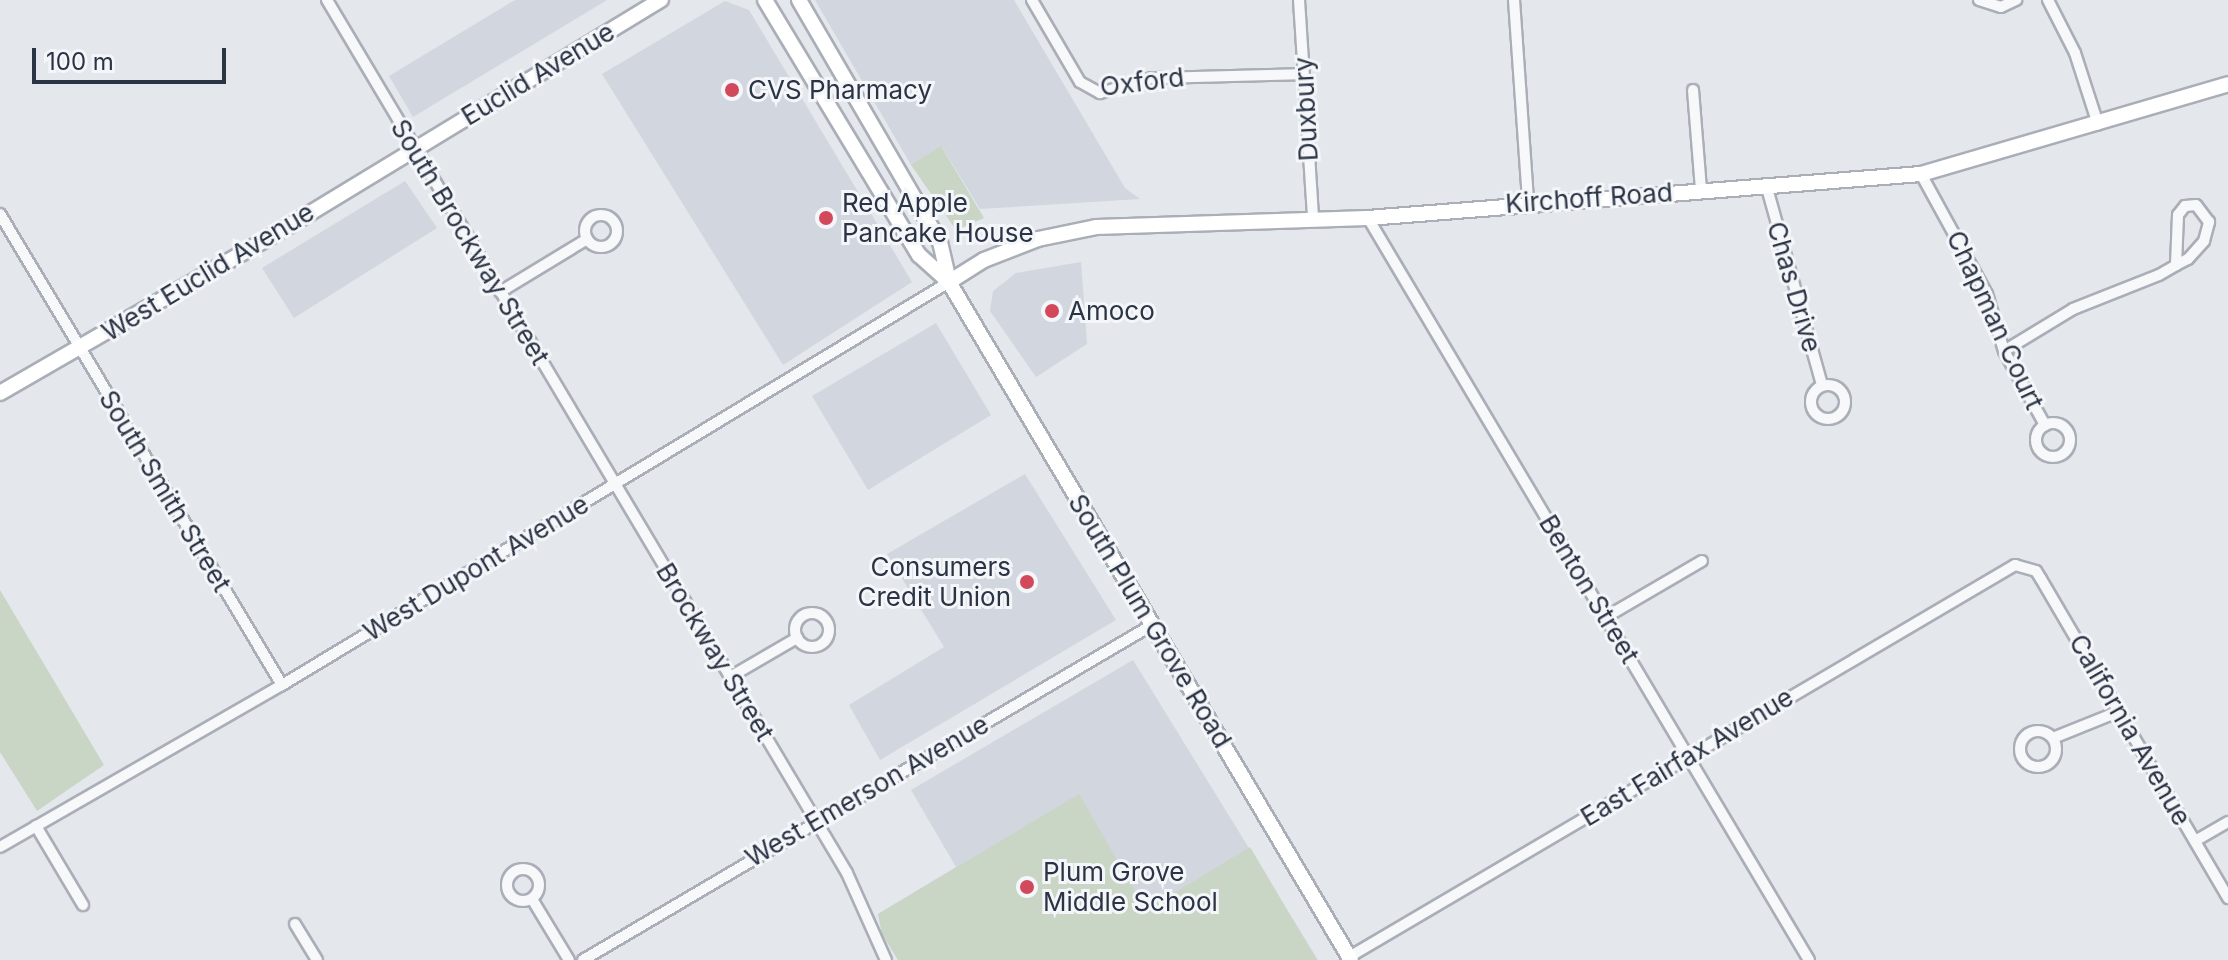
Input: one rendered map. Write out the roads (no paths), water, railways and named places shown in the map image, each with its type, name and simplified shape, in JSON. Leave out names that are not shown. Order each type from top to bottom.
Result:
[{"type":"main road","name":"Euclid Avenue","points":[[413,148],[661,0]]},
{"type":"main road","name":"South Plum Grove Road","points":[[765,0],[919,255],[949,282],[1350,958]]},
{"type":"main road","name":"South Plum Grove Road","points":[[799,0],[940,242],[949,282]]},
{"type":"main road","name":"Kirchoff Road","points":[[949,282],[984,260],[1038,239],[1096,227],[1368,218],[1528,201],[1767,188],[1921,174],[2228,84]]},
{"type":"main road","name":"West Euclid Avenue","points":[[0,393],[413,148]]},
{"type":"street","name":"South Brockway Street","points":[[327,0],[614,484]]},
{"type":"street","name":"Oxford","points":[[1032,0],[1080,82],[1100,93],[1152,78],[1303,74]]},
{"type":"street","name":"Duxbury","points":[[1299,0],[1313,219]]},
{"type":"street","points":[[1514,0],[1528,201]]},
{"type":"street","points":[[1979,0],[2001,7],[2016,0]]},
{"type":"street","points":[[2048,0],[2075,53],[2098,124]]},
{"type":"street","points":[[1693,90],[1701,190]]},
{"type":"street","name":"Chapman Court","points":[[1921,174],[1987,294],[2004,351],[2045,425]]},
{"type":"street","name":"Chas Drive","points":[[1767,188],[1822,385]]},
{"type":"street","points":[[2004,351],[2073,309],[2176,265],[2204,241],[2209,222],[2196,205],[2185,206],[2178,215],[2176,265]]},
{"type":"street","name":"South Smith Street","points":[[0,214],[282,685]]},
{"type":"street","name":"Benton Street","points":[[1368,218],[1809,960]]},
{"type":"street","points":[[500,292],[587,239]]},
{"type":"street","name":"West Dupont Avenue","points":[[0,847],[282,685],[949,282]]},
{"type":"street","name":"Brockway Street","points":[[614,484],[847,873],[886,960]]},
{"type":"street","points":[[1606,617],[1702,561]]},
{"type":"street","name":"California Avenue","points":[[2027,567],[2041,579],[2228,898]]},
{"type":"street","name":"East Fairfax Avenue","points":[[1350,958],[2004,569],[2027,567]]},
{"type":"street","name":"West Emerson Avenue","points":[[583,960],[816,820],[1152,625]]},
{"type":"street","points":[[730,677],[797,638]]},
{"type":"street","points":[[2053,738],[2120,711]]},
{"type":"street","points":[[2195,841],[2228,822]]},
{"type":"street","points":[[36,826],[83,905]]},
{"type":"street","points":[[532,899],[569,960]]},
{"type":"street","points":[[295,924],[317,960]]},
{"type":"place","name":"CVS Pharmacy","points":[[732,90]]},
{"type":"place","name":"Red Apple Pancake House","points":[[826,218]]},
{"type":"place","name":"Amoco","points":[[1052,311]]},
{"type":"place","name":"Consumers Credit Union","points":[[1027,582]]},
{"type":"place","name":"Plum Grove Middle School","points":[[1027,887]]}]
